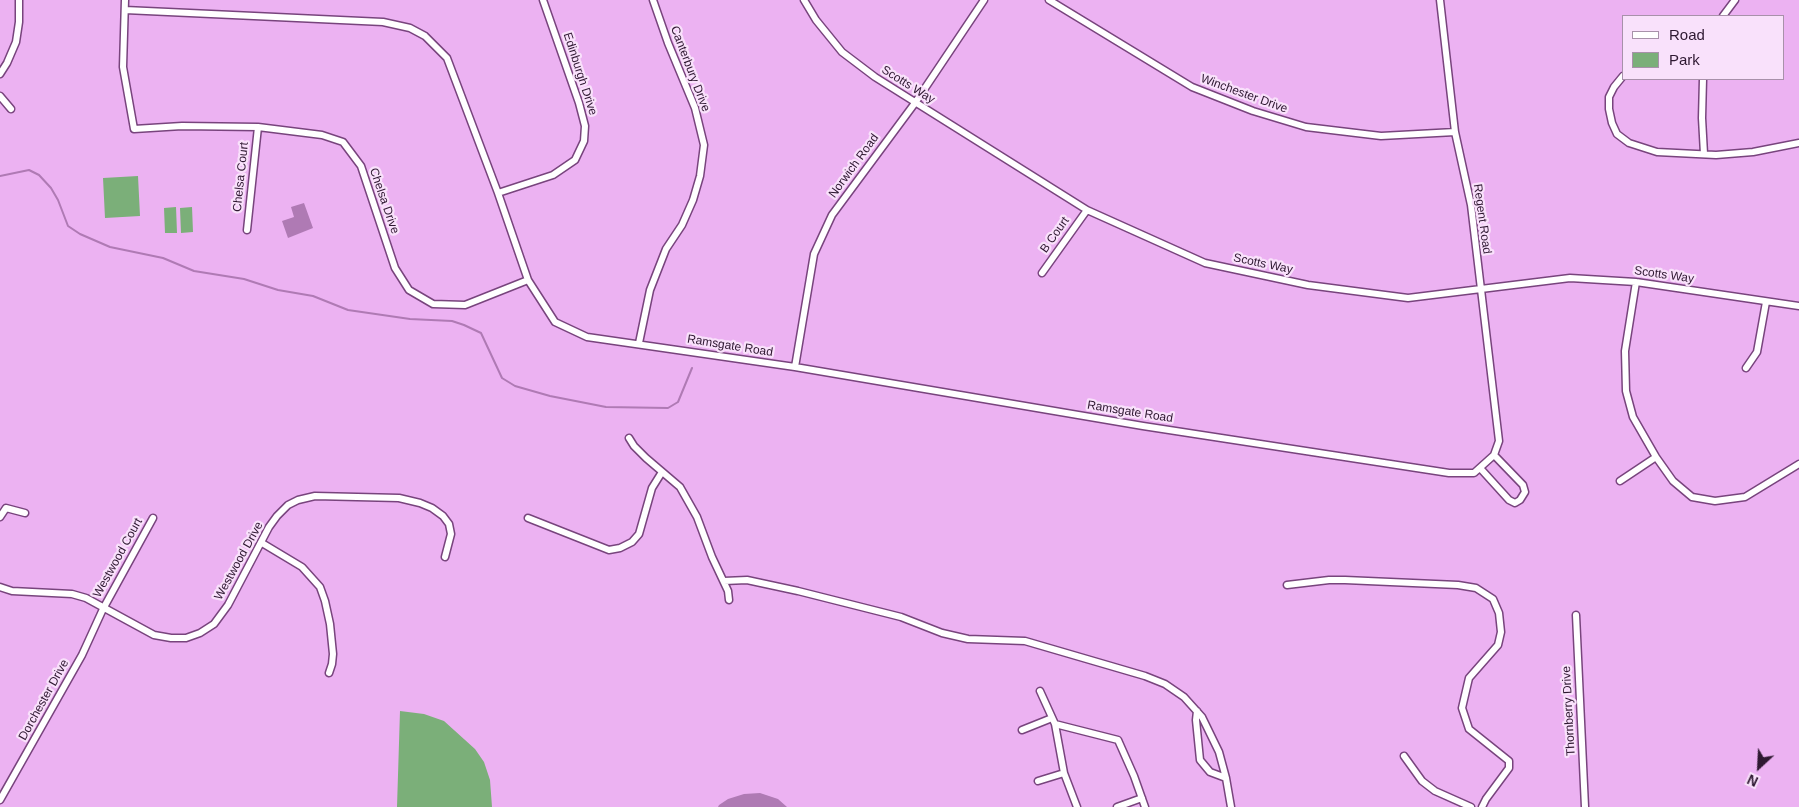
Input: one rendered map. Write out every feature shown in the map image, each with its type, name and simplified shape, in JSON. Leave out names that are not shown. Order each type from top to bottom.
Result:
[{"type":"street","points":[[0,74],[16,42],[19,22],[19,0]]},
{"type":"street","points":[[125,0],[125,10]]},
{"type":"street","name":"Edinburgh Drive","points":[[498,193],[554,175],[575,160],[584,141],[585,126],[579,103],[542,0]]},
{"type":"street","name":"Canterbury Drive","points":[[639,343],[645,306],[653,283],[666,249],[682,225],[693,200],[700,176],[704,145],[696,108],[668,43],[653,0]]},
{"type":"street","name":"Scotts Way","points":[[804,0],[816,20],[842,52],[875,77],[1087,210],[1205,263],[1298,283],[1408,298],[1570,278],[1636,282],[1799,306]]},
{"type":"street","name":"Norwich Road","points":[[795,367],[814,254],[832,215],[915,102],[984,0]]},
{"type":"street","name":"Winchester Drive","points":[[1049,0],[1192,87],[1253,111],[1306,127],[1381,136],[1455,132]]},
{"type":"street","name":"Regent Road","points":[[1440,0],[1455,132],[1471,205],[1481,289],[1499,441],[1494,455]]},
{"type":"street","points":[[1724,15],[1735,0]]},
{"type":"street","name":"Chelsa Drive","points":[[125,10],[123,67],[134,129],[182,126],[258,127],[322,135],[343,142],[361,166],[395,268],[409,290],[433,304],[465,304],[528,280]]},
{"type":"street","name":"Ramsgate Road","points":[[125,10],[384,22],[410,28],[425,36],[446,58],[498,193],[528,280],[555,322],[588,337],[795,367],[1143,426],[1449,473],[1474,473],[1480,468]]},
{"type":"street","points":[[1622,77],[1614,87],[1610,97],[1609,109],[1617,134],[1629,143],[1658,152],[1704,154],[1753,152],[1799,143]]},
{"type":"street","points":[[1703,80],[1702,118],[1704,154]]},
{"type":"street","points":[[0,96],[10,109]]},
{"type":"street","name":"Chelsa Court","points":[[247,230],[258,127]]},
{"type":"street","name":"B Court","points":[[1042,274],[1087,210]]},
{"type":"street","points":[[1636,282],[1625,351],[1626,391],[1633,416],[1656,457],[1673,481],[1692,497],[1715,501],[1745,497],[1799,464]]},
{"type":"street","points":[[1746,368],[1757,352],[1766,302]]},
{"type":"street","points":[[629,438],[634,446],[680,487],[697,517],[712,558],[728,591],[729,600]]},
{"type":"street","points":[[1494,455],[1523,485],[1525,492],[1520,500],[1515,503],[1509,500],[1480,468],[1494,455]]},
{"type":"street","points":[[1620,481],[1656,457]]},
{"type":"street","points":[[528,518],[609,550],[620,548],[632,542],[640,534],[652,488],[662,472]]},
{"type":"street","name":"Westwood Drive","points":[[0,588],[12,592],[72,594],[86,598],[103,609],[154,635],[186,638],[200,633],[214,624],[228,605],[269,527],[277,516],[288,505],[298,500],[315,496],[399,498],[420,503],[443,516],[449,524],[451,534],[445,557]]},
{"type":"street","points":[[0,516],[6,508],[26,513]]},
{"type":"street","name":"Westwood Court","points":[[103,609],[153,518]]},
{"type":"street","points":[[262,543],[302,567],[320,587],[330,624],[333,654],[329,673]]},
{"type":"street","points":[[724,581],[748,580],[798,591],[901,617],[942,633],[968,640],[1025,641],[1145,676],[1165,684],[1184,697],[1202,717],[1219,752],[1231,807]]},
{"type":"street","points":[[1287,585],[1329,580],[1450,584],[1476,588],[1493,599],[1498,612],[1501,632],[1498,645],[1469,678],[1462,708],[1469,729],[1509,761],[1509,768],[1482,807]]},
{"type":"street","name":"Dorchester Drive","points":[[0,800],[82,654],[103,609]]},
{"type":"street","name":"Thornberry Drive","points":[[1576,615],[1585,807]]},
{"type":"street","points":[[1040,691],[1053,721],[1064,773],[1077,807]]},
{"type":"street","points":[[1197,711],[1196,720],[1200,760],[1210,772],[1226,778]]},
{"type":"street","points":[[1022,730],[1053,721],[1118,740],[1145,807]]},
{"type":"street","points":[[1404,756],[1422,781],[1435,790],[1471,807]]},
{"type":"street","points":[[1038,781],[1064,773]]},
{"type":"street","points":[[1117,807],[1142,798]]},
{"type":"green space","points":[[138,176],[140,216],[105,218],[103,178]]},
{"type":"green space","points":[[176,207],[177,233],[165,233],[164,208]]},
{"type":"green space","points":[[192,207],[193,232],[181,233],[180,208]]},
{"type":"green space","points":[[400,711],[424,714],[444,721],[475,749],[484,762],[490,780],[492,807],[397,807]]},
{"type":"shaded area","points":[[304,203],[313,228],[288,238],[282,221],[294,217],[291,207]]},
{"type":"shaded area","points":[[760,793],[778,799],[787,807],[718,807],[728,799],[744,794]]},
{"type":"waterway","points":[[0,176],[29,170],[39,175],[51,188],[58,200],[68,226],[80,234],[110,247],[163,258],[194,271],[244,279],[278,290],[313,296],[348,310],[410,319],[452,321],[464,325],[481,333],[502,378],[515,386],[550,396],[606,407],[668,408],[678,402],[692,368]]}]
